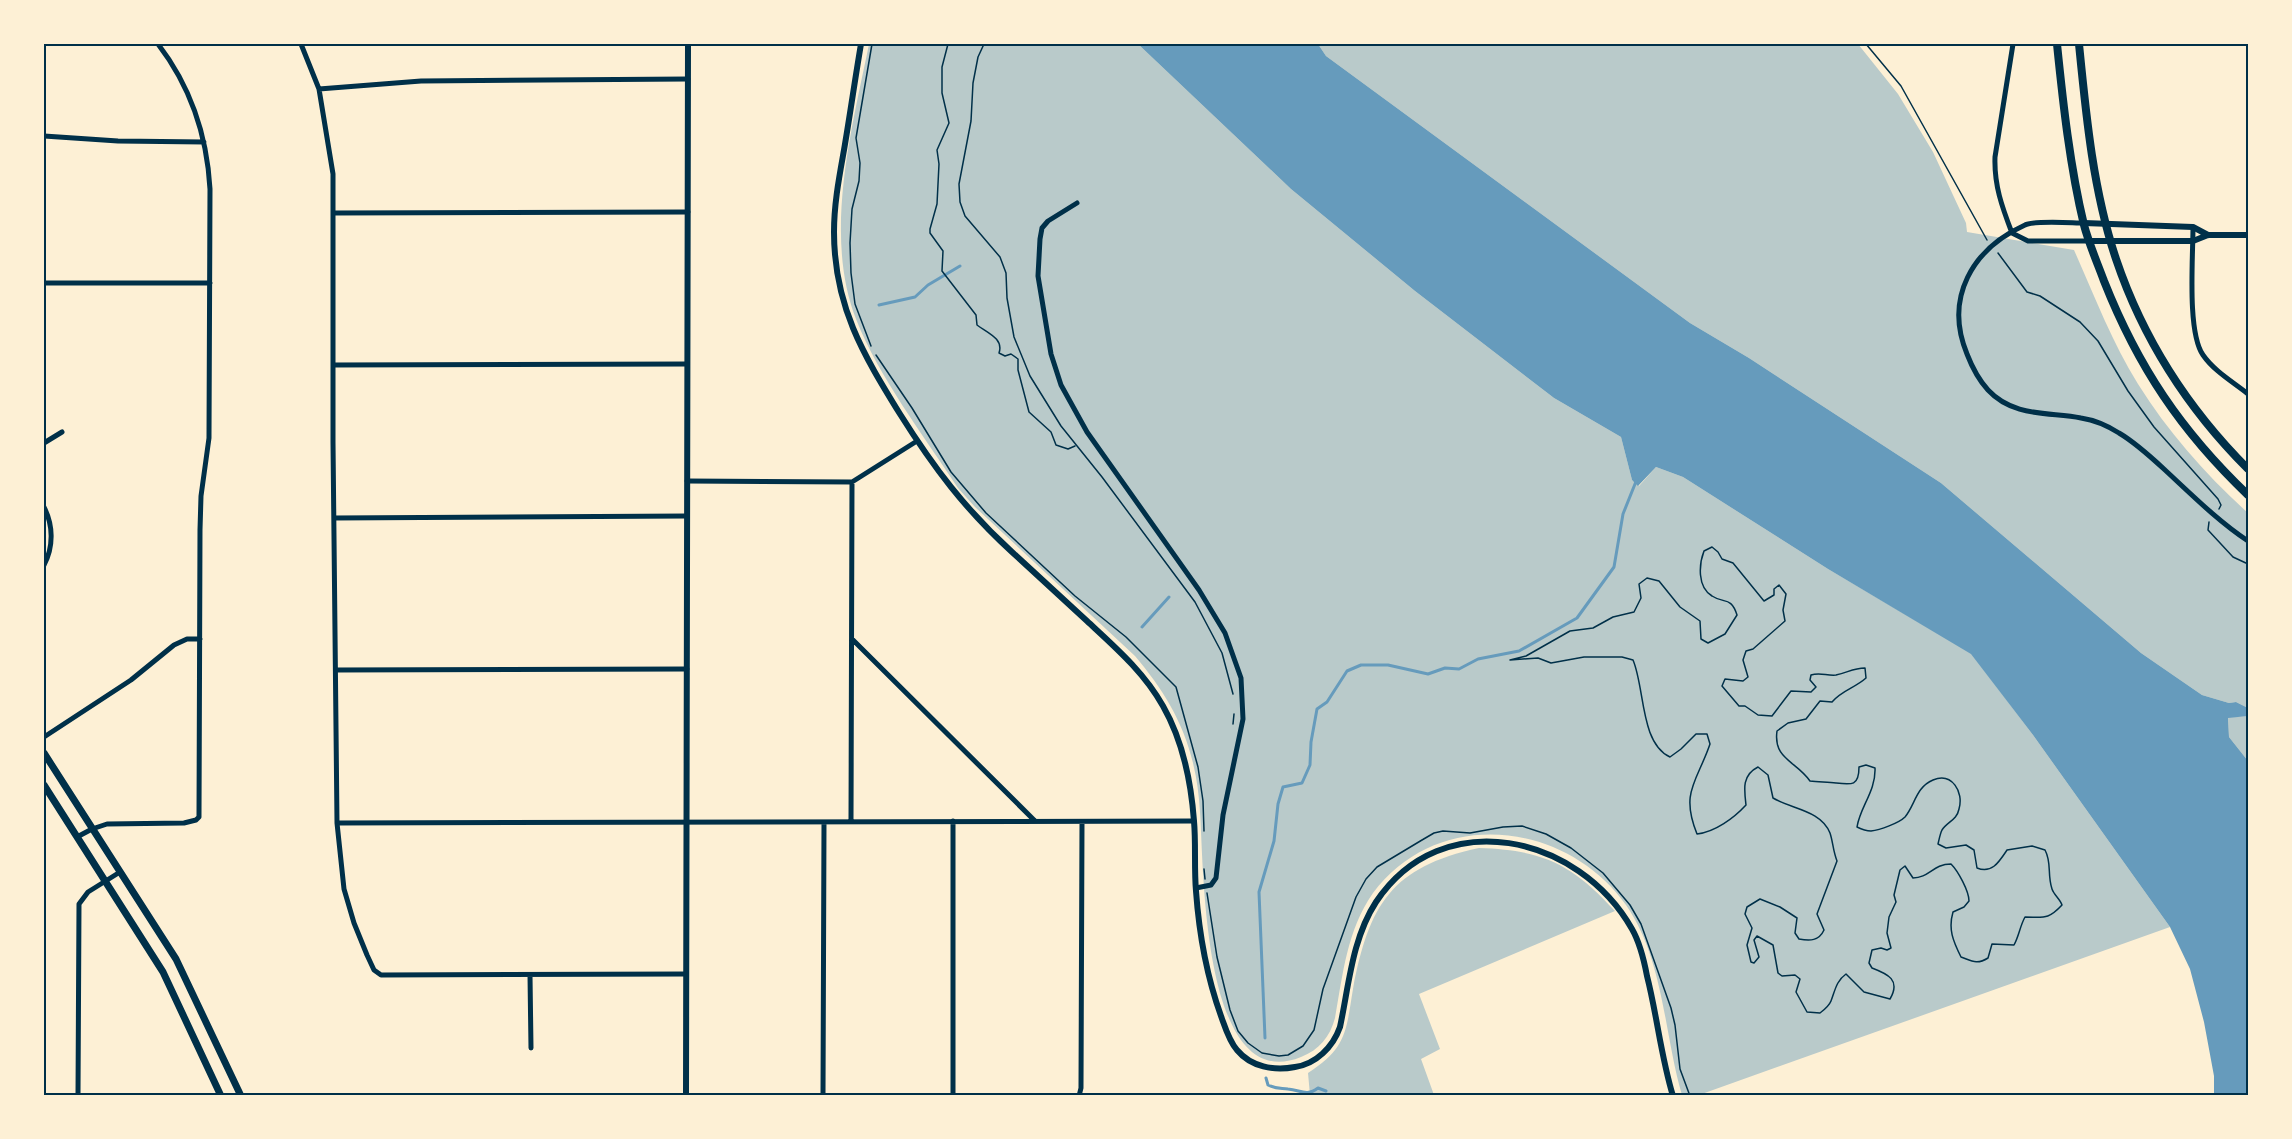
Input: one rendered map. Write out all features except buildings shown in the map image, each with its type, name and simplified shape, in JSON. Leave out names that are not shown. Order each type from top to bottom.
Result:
[{"type":"highway","points":[[2057,44],[2084,224],[2132,346],[2186,429],[2248,495]]},
{"type":"highway","points":[[2079,44],[2096,174],[2111,241],[2126,287],[2171,375],[2228,449],[2248,469]]},
{"type":"main road","points":[[44,753],[176,959],[241,1095]]},
{"type":"main road","points":[[44,785],[163,972],[221,1095]]},
{"type":"street","points":[[77,837],[92,828],[107,824],[184,823],[196,820],[199,812],[201,496],[209,438],[210,189],[204,142],[191,98],[180,75],[158,44]]},
{"type":"street","points":[[301,44],[319,88],[330,144],[333,174],[337,823],[344,889],[354,923],[374,970],[381,975],[686,974]]},
{"type":"street","points":[[686,1095],[688,44]]},
{"type":"street","points":[[861,44],[835,204],[835,258],[842,296],[855,337],[868,363],[942,478],[977,519],[1124,655],[1145,678],[1165,709],[1181,745],[1187,767],[1194,821],[1199,924],[1217,1005],[1231,1043],[1244,1057],[1256,1064],[1277,1069],[1290,1068],[1312,1061],[1330,1047],[1336,1039],[1357,944],[1366,920],[1383,893],[1410,867],[1451,847],[1478,842],[1513,843],[1549,853],[1582,872],[1598,884],[1612,900],[1633,931],[1645,965],[1673,1095]]},
{"type":"street","points":[[2013,44],[1995,157],[1997,193],[2012,233],[2028,241],[2193,241],[2208,235],[2248,235]]},
{"type":"street","points":[[319,88],[431,80],[687,79]]},
{"type":"street","points":[[44,136],[118,141],[204,142]]},
{"type":"street","points":[[1077,203],[1048,221],[1042,228],[1040,238],[1038,276],[1051,354],[1061,385],[1087,432],[1199,590],[1225,633],[1241,678],[1243,719],[1222,815],[1216,878],[1214,883],[1196,888]]},
{"type":"street","points":[[334,213],[688,212]]},
{"type":"street","points":[[2208,235],[2193,227],[2027,223],[1991,247],[1979,258],[1967,277],[1961,291],[1958,314],[1960,335],[1978,377],[1989,391],[2018,410],[2084,418],[2119,433],[2140,447],[2215,516],[2248,541]]},
{"type":"street","points":[[2193,227],[2193,317],[2197,344],[2213,367],[2248,394]]},
{"type":"street","points":[[44,283],[210,283]]},
{"type":"street","points":[[333,365],[687,364]]},
{"type":"street","points":[[44,443],[62,432]]},
{"type":"street","points":[[687,481],[852,482],[917,441]]},
{"type":"street","points":[[851,822],[852,482]]},
{"type":"street","points":[[44,507],[50,525],[51,547],[44,565]]},
{"type":"street","points":[[334,518],[687,516]]},
{"type":"street","points":[[44,737],[131,680],[174,645],[187,639],[200,639]]},
{"type":"street","points":[[852,639],[1035,821]]},
{"type":"street","points":[[336,670],[687,669]]},
{"type":"street","points":[[953,821],[953,1095]]},
{"type":"street","points":[[337,823],[1194,821]]},
{"type":"street","points":[[823,1095],[824,822]]},
{"type":"street","points":[[1079,1095],[1081,1088],[1082,822]]},
{"type":"street","points":[[78,1095],[79,904],[88,892],[120,872]]},
{"type":"street","points":[[530,975],[531,1048]]},
{"type":"path","points":[[872,44],[856,138],[860,163],[859,181],[852,209],[850,243],[855,304],[867,337],[951,472],[967,492],[986,513],[1076,596],[1126,637],[1176,687],[1198,767],[1203,801],[1204,840]]},
{"type":"path","points":[[948,44],[942,67],[942,93],[949,123],[937,150],[939,164],[937,204],[930,229],[930,233],[943,251],[942,271],[976,315],[978,325],[999,341],[1001,346],[999,353],[1005,356],[1011,354],[1018,359],[1018,370],[1029,412],[1051,432],[1056,445],[1068,449],[1076,445]]},
{"type":"path","points":[[1866,44],[1901,86],[1991,247],[2026,292],[2040,296],[2080,322],[2098,341],[2128,391],[2154,427],[2218,499],[2221,505],[2218,511]]},
{"type":"path","points":[[2212,519],[2208,523],[2208,530],[2233,557],[2248,564]]},
{"type":"path","points":[[1712,547],[1722,560],[1733,563],[1764,601],[1774,596],[1774,590],[1779,585],[1786,594],[1783,610],[1785,621],[1753,649],[1746,651],[1743,660],[1748,677],[1743,681],[1725,679],[1722,686],[1739,706],[1745,706],[1758,714],[1772,716],[1791,691],[1811,692],[1816,687],[1810,680],[1811,675],[1818,673],[1835,675],[1854,668],[1865,668],[1866,678],[1860,683],[1848,688],[1832,702],[1820,701],[1806,719],[1788,723],[1777,731],[1775,743],[1779,753],[1803,771],[1810,781],[1847,786],[1854,783],[1859,775],[1859,767],[1866,765],[1875,768],[1869,800],[1859,817],[1857,827],[1871,831],[1905,817],[1920,789],[1933,780],[1946,779],[1956,784],[1960,791],[1959,810],[1955,818],[1941,831],[1938,844],[1946,848],[1966,845],[1974,850],[1977,868],[1983,871],[1989,870],[2007,850],[2032,846],[2045,850],[2050,859],[2048,872],[2052,892],[2060,899],[2062,905],[2054,914],[2044,919],[2025,917],[2019,927],[2018,938],[2014,945],[1992,944],[1988,958],[1980,963],[1974,962],[1961,957],[1953,941],[1949,924],[1953,912],[1964,907],[1969,901],[1969,892],[1962,885],[1958,870],[1951,864],[1941,864],[1921,878],[1913,878],[1905,866],[1900,870],[1894,895],[1896,902],[1889,916],[1887,933],[1891,948],[1872,950],[1869,963],[1872,968],[1885,973],[1893,980],[1894,991],[1890,999],[1864,992],[1846,974],[1835,987],[1830,1003],[1820,1013],[1810,1014],[1796,992],[1800,979],[1795,975],[1782,976],[1779,973],[1773,945],[1757,936],[1754,940],[1759,957],[1754,963],[1749,959],[1747,945],[1752,928],[1744,914],[1752,903],[1760,899],[1767,900],[1797,918],[1795,933],[1799,939],[1811,940],[1822,935],[1824,930],[1817,914],[1837,861],[1829,831],[1815,816],[1773,798],[1767,775],[1758,767],[1749,771],[1746,778],[1746,805],[1737,815],[1707,833],[1697,834],[1690,819],[1689,803],[1691,786],[1710,744],[1707,734],[1696,734],[1670,757],[1662,753],[1649,735],[1641,681],[1633,660],[1622,657],[1584,657],[1551,663],[1538,657],[1510,660],[1527,656],[1570,631],[1593,628],[1613,617],[1634,612],[1641,598],[1639,584],[1647,578],[1659,581],[1680,607],[1700,621],[1701,639],[1708,643],[1725,634],[1737,615],[1728,600],[1714,598],[1707,592],[1700,573],[1699,563],[1704,551],[1712,547]]},
{"type":"path","points":[[1204,866],[1217,957],[1230,1010],[1238,1031],[1248,1043],[1262,1053],[1288,1055],[1303,1046],[1314,1030],[1323,989],[1356,897],[1366,879],[1377,867],[1422,840],[1443,831],[1470,833],[1522,826],[1546,834],[1571,848],[1603,873],[1630,905],[1641,924],[1671,1008],[1680,1069],[1690,1095]]},
{"type":"shaded area","points":[[869,44],[1138,44],[1291,189],[1415,291],[1554,398],[1621,437],[1632,480],[1639,486],[1656,467],[1683,477],[1828,569],[1971,653],[2033,735],[2170,927],[1699,1095],[1682,1095],[1656,973],[1639,926],[1626,905],[1601,877],[1570,855],[1537,841],[1501,835],[1466,836],[1432,846],[1400,865],[1373,893],[1364,907],[1352,937],[1335,1018],[1327,1037],[1313,1051],[1301,1057],[1268,1060],[1244,1043],[1226,1011],[1214,969],[1207,923],[1197,781],[1184,733],[1170,706],[1154,680],[1135,656],[975,507],[958,488],[889,384],[856,319],[846,287],[841,217],[849,146]]},
{"type":"shaded area","points":[[1318,44],[1858,44],[1898,94],[1933,152],[1966,223],[1967,232],[2074,250],[2120,352],[2138,384],[2188,452],[2248,513],[2248,708],[2236,702],[2229,703],[2202,695],[2141,653],[1941,483],[1749,358],[1690,323],[1326,56]]},
{"type":"shaded area","points":[[2248,716],[2248,761],[2229,737],[2228,717]]},
{"type":"shaded area","points":[[1479,848],[1521,852],[1555,863],[1585,882],[1615,911],[1419,994],[1440,1049],[1421,1059],[1434,1095],[1310,1095],[1308,1073],[1338,1047],[1346,1027],[1359,960],[1367,934],[1377,912],[1389,894],[1424,866]]},
{"type":"water","points":[[1138,44],[1318,44],[1326,56],[1690,323],[1749,358],[1941,483],[2141,653],[2202,695],[2229,703],[2236,702],[2248,708],[2248,716],[2228,718],[2229,737],[2248,761],[2248,1095],[2214,1095],[2214,1076],[2204,1022],[2190,969],[2170,927],[2033,735],[1971,654],[1828,569],[1683,477],[1656,467],[1638,486],[1632,480],[1621,437],[1554,398],[1415,291],[1291,189]]},
{"type":"waterway","points":[[879,305],[915,297],[928,285],[960,266]]},
{"type":"waterway","points":[[1265,1038],[1259,892],[1274,841],[1278,804],[1283,787],[1302,783],[1310,765],[1311,742],[1317,709],[1327,702],[1347,671],[1361,665],[1388,665],[1428,674],[1445,668],[1459,669],[1478,659],[1519,651],[1577,618],[1614,567],[1623,514],[1637,479]]},
{"type":"waterway","points":[[1142,627],[1169,597]]},
{"type":"waterway","points":[[1266,1078],[1268,1085],[1276,1088],[1307,1093],[1318,1088],[1326,1091]]}]
